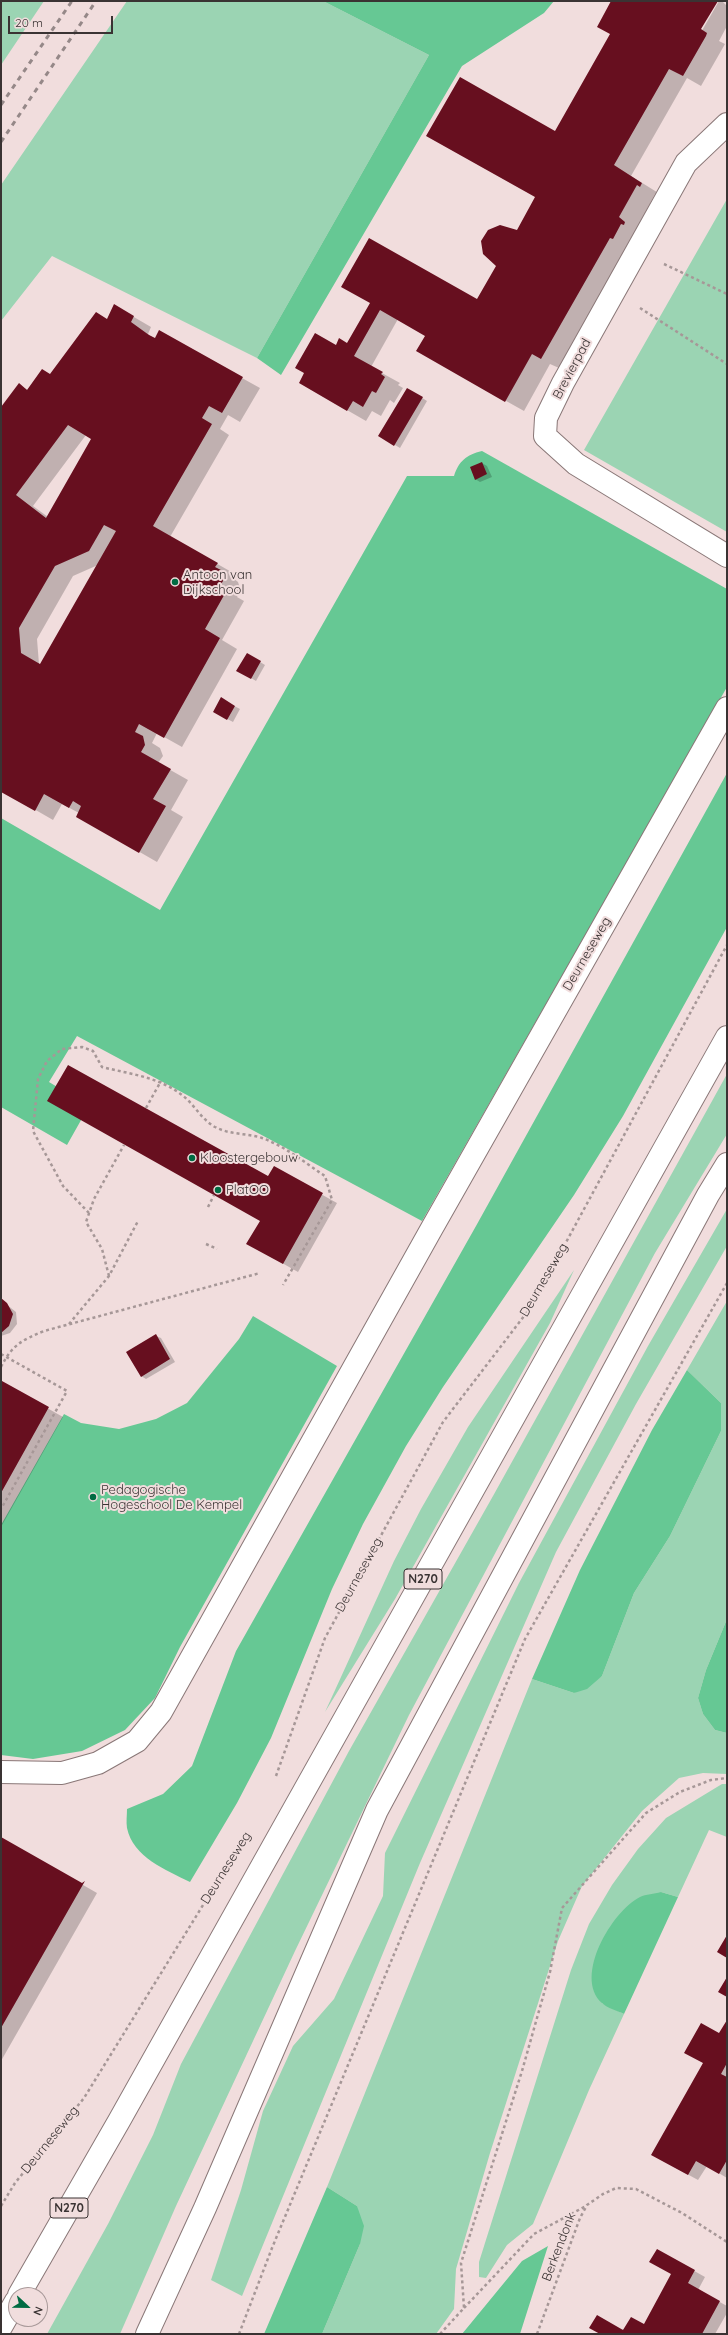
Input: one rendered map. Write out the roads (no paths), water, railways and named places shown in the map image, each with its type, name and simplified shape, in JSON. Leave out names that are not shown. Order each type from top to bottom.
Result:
[{"type":"main road","name":"Brevierpad","points":[[727,124],[686,163],[614,291],[546,418],[545,436],[576,464],[727,556]]},
{"type":"main road","name":"Deurneseweg","points":[[1,1772],[62,1773],[98,1762],[137,1741],[161,1712],[436,1221],[727,708]]},
{"type":"main road","name":"N270","points":[[24,2287],[123,2114],[727,1037]]},
{"type":"main road","points":[[147,2334],[205,2208],[377,1810],[708,1195],[727,1164]]},
{"type":"main road","points":[[1,2327],[8,2315]]},
{"type":"railway","points":[[1,105],[72,1]]},
{"type":"railway","points":[[1,142],[96,1]]},
{"type":"place","name":"Antoon van Dijkschool","points":[[175,582]]},
{"type":"place","name":"Kloostergebouw","points":[[192,1158]]},
{"type":"place","name":"PlatOO","points":[[218,1190]]},
{"type":"place","name":"Pedagogische Hogeschool De Kempel","points":[[93,1497]]}]
